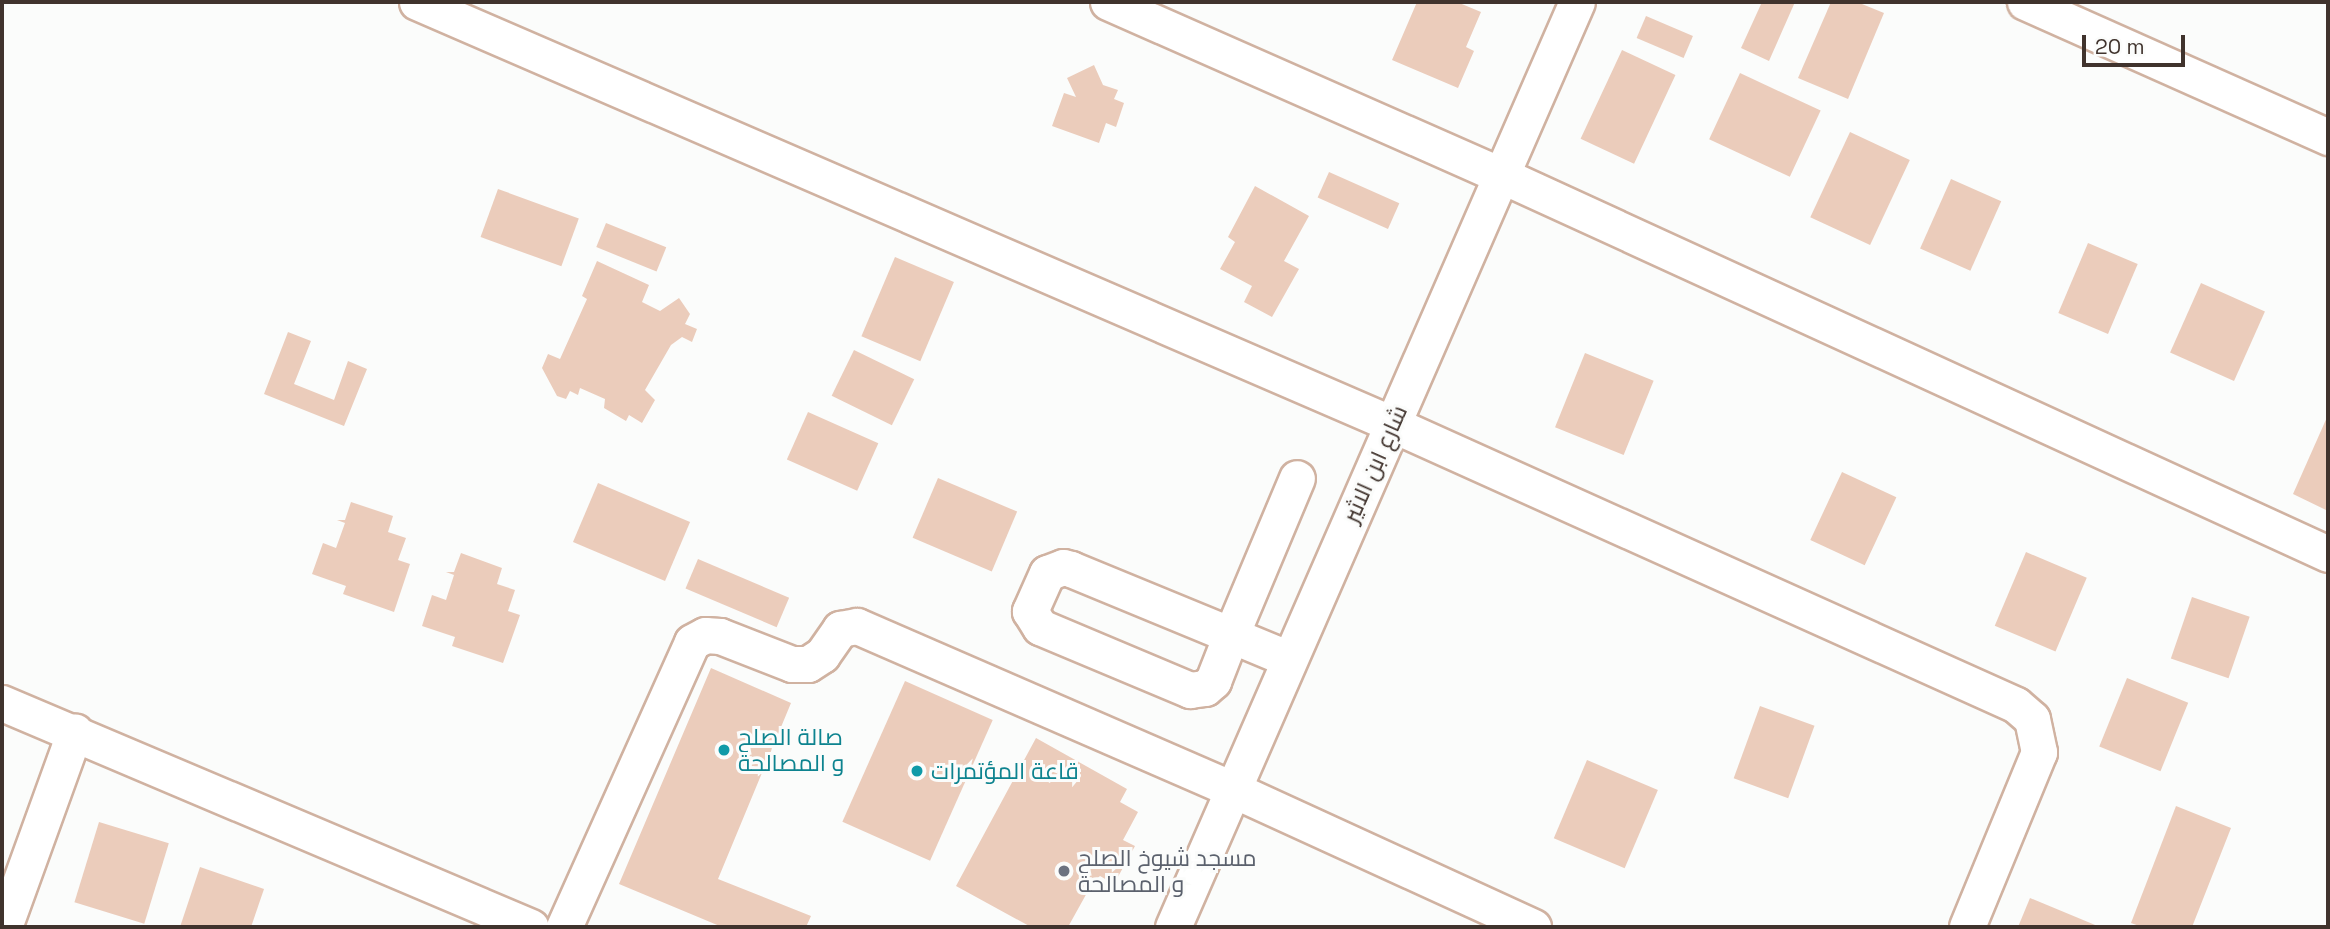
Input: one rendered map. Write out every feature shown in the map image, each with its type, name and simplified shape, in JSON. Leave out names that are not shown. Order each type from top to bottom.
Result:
[{"type":"street","points":[[417,2],[1392,424],[2016,705],[2032,719],[2039,752],[1967,927]]},
{"type":"street","points":[[1108,2],[1142,8],[2328,554]]},
{"type":"street","name":"شارع ابن الاثير","points":[[1173,927],[1577,2]]},
{"type":"street","points":[[2025,2],[2328,137]]},
{"type":"street","points":[[1289,659],[1231,635],[1063,567],[1047,573],[1030,611],[1040,627],[1189,690],[1213,681],[1231,635],[1297,478]]},
{"type":"street","points":[[564,927],[682,656],[692,642],[705,635],[792,664],[808,664],[822,655],[840,629],[857,626],[1234,790],[1533,927]]},
{"type":"street","points":[[2,703],[75,731],[531,927]]},
{"type":"street","points":[[4,927],[75,731]]},
{"type":"building","points":[[1417,2],[1457,2],[1481,12],[1466,47],[1474,51],[1458,88],[1392,60]]},
{"type":"building","points":[[1762,2],[1795,2],[1769,61],[1741,48]]},
{"type":"building","points":[[1831,2],[1857,2],[1884,13],[1848,99],[1798,78]]},
{"type":"building","points":[[1646,16],[1693,36],[1684,58],[1637,38]]},
{"type":"building","points":[[1622,50],[1675,75],[1634,164],[1581,139]]},
{"type":"building","points":[[1094,65],[1103,85],[1118,90],[1114,99],[1124,103],[1116,127],[1106,123],[1099,143],[1052,126],[1064,93],[1076,97],[1067,78]]},
{"type":"building","points":[[1740,73],[1821,111],[1790,177],[1709,139]]},
{"type":"building","points":[[1850,132],[1910,160],[1870,245],[1810,217]]},
{"type":"building","points":[[1329,172],[1399,203],[1388,229],[1318,198]]},
{"type":"building","points":[[1951,179],[2001,201],[1970,271],[1920,248]]},
{"type":"building","points":[[1255,186],[1309,216],[1284,261],[1299,269],[1272,317],[1244,302],[1252,286],[1220,269],[1235,242],[1228,237]]},
{"type":"building","points":[[498,189],[579,218],[561,266],[481,237]]},
{"type":"building","points":[[606,223],[666,247],[657,271],[596,247]]},
{"type":"building","points":[[2088,243],[2138,264],[2108,334],[2058,313]]},
{"type":"building","points":[[895,257],[954,282],[920,361],[861,336]]},
{"type":"building","points":[[597,261],[649,285],[642,302],[660,311],[679,298],[690,314],[685,324],[697,329],[692,342],[682,337],[671,345],[645,390],[655,400],[642,423],[629,415],[626,421],[604,408],[605,399],[580,388],[578,395],[570,391],[566,399],[557,396],[542,368],[548,354],[560,359],[587,299],[582,296]]},
{"type":"building","points":[[2201,283],[2265,311],[2234,381],[2170,352]]},
{"type":"building","points":[[288,332],[311,341],[294,384],[334,400],[348,361],[367,369],[344,426],[264,394]]},
{"type":"building","points":[[854,350],[914,379],[892,425],[832,396]]},
{"type":"building","points":[[1585,353],[1654,381],[1624,455],[1555,427]]},
{"type":"building","points":[[808,412],[878,443],[857,491],[787,460]]},
{"type":"building","points":[[2328,415],[2328,505],[2326,510],[2293,494]]},
{"type":"building","points":[[1842,472],[1896,497],[1865,565],[1810,540]]},
{"type":"building","points":[[938,478],[1017,512],[992,571],[913,538]]},
{"type":"building","points":[[598,483],[690,522],[665,581],[573,542]]},
{"type":"building","points":[[351,502],[393,516],[388,532],[406,538],[398,560],[410,564],[394,612],[343,594],[346,586],[312,574],[323,543],[336,548],[345,523],[337,520],[345,520]]},
{"type":"building","points":[[2026,552],[2087,578],[2055,651],[1995,626]]},
{"type":"building","points":[[461,553],[502,568],[497,584],[515,590],[508,611],[520,615],[503,663],[452,646],[455,637],[422,626],[432,595],[446,600],[454,575],[446,572],[454,572]]},
{"type":"building","points":[[698,559],[789,598],[777,627],[685,588]]},
{"type":"building","points":[[2192,597],[2250,617],[2229,678],[2171,658]]},
{"type":"building","points":[[711,668],[791,703],[718,879],[811,916],[806,927],[722,927],[619,884]]},
{"type":"building","points":[[2127,678],[2188,703],[2160,771],[2099,747]]},
{"type":"building","name":"قاعة المؤتمرات","points":[[905,681],[993,720],[930,861],[842,822]]},
{"type":"building","points":[[1760,706],[1815,726],[1788,798],[1734,778]]},
{"type":"building","points":[[1036,738],[1127,789],[1120,802],[1138,812],[1123,840],[1135,846],[1114,884],[1100,876],[1093,882],[1068,927],[1031,927],[956,886]]},
{"type":"building","points":[[1587,760],[1658,790],[1625,868],[1554,838]]},
{"type":"building","points":[[2176,806],[2231,828],[2192,927],[2142,927],[2131,923]]},
{"type":"building","points":[[99,822],[169,843],[144,924],[74,902]]},
{"type":"building","points":[[200,867],[264,889],[251,927],[180,927]]},
{"type":"building","points":[[2030,898],[2100,927],[2018,927]]},
{"type":"place","name":"صالة الصلح و المصالحة","points":[[724,750]]},
{"type":"place","name":"قاعة المؤتمرات","points":[[917,771]]},
{"type":"place","name":"مسجد شيوخ الصلح و المصالحة","points":[[1064,871]]}]
